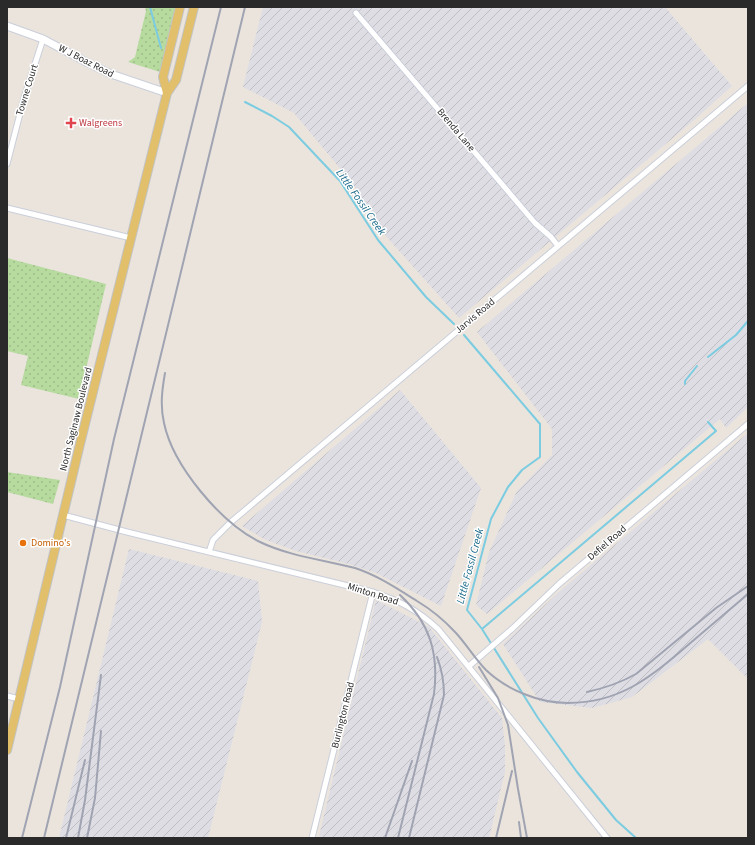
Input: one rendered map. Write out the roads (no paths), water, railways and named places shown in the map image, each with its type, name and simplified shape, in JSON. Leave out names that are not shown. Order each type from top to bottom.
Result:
[{"type":"main road","name":"North Saginaw Boulevard","points":[[167,93],[163,77],[180,7]]},
{"type":"main road","name":"North Saginaw Boulevard","points":[[7,750],[167,93],[176,80],[194,7]]},
{"type":"main road","name":"W J Boaz Road","points":[[7,26],[43,38],[111,74],[167,93]]},
{"type":"street","name":"Brenda Lane","points":[[356,12],[535,223],[551,237],[558,246]]},
{"type":"street","name":"Towne Court","points":[[7,164],[24,98],[43,38]]},
{"type":"street","name":"Jarvis Road","points":[[209,552],[213,540],[231,522],[748,86]]},
{"type":"street","points":[[7,208],[131,238]]},
{"type":"street","name":"Defiel Road","points":[[469,666],[559,584],[748,424]]},
{"type":"street","name":"Minton Road","points":[[63,515],[373,592],[395,599],[415,609],[438,629],[607,838]]},
{"type":"street","name":"Burlington Road","points":[[312,838],[373,592]]},
{"type":"street","points":[[7,696],[19,699]]},
{"type":"waterway","name":"Little Fossil Creek","points":[[150,7],[161,48]]},
{"type":"waterway","name":"Little Fossil Creek","points":[[245,102],[289,127],[340,181],[378,240],[426,297],[454,324]]},
{"type":"waterway","points":[[708,357],[736,335],[748,321]]},
{"type":"waterway","name":"Little Fossil Creek","points":[[464,335],[540,424],[540,457],[522,470],[508,487],[491,519],[467,610],[482,629],[538,718],[577,772],[616,820],[636,838]]},
{"type":"waterway","points":[[685,384],[685,381],[697,366]]},
{"type":"waterway","points":[[482,629],[716,431],[708,422]]},
{"type":"railway","points":[[22,838],[60,687],[114,439],[221,7]]},
{"type":"railway","points":[[44,838],[245,7]]},
{"type":"railway","points":[[165,373],[162,392],[162,410],[169,440],[188,475],[201,492],[230,521],[245,533],[271,547],[355,568],[371,574],[395,587],[428,608],[443,620],[460,638],[482,666],[494,677],[524,694],[546,701],[568,703],[587,702],[619,693],[634,686],[661,668],[748,594]]},
{"type":"railway","points":[[587,692],[612,685],[636,674],[716,608],[748,586]]},
{"type":"railway","points":[[398,838],[434,694],[435,679],[435,665],[430,640],[419,617],[400,595]]},
{"type":"railway","points":[[409,838],[444,695],[444,685],[437,657]]},
{"type":"railway","points":[[479,667],[498,698],[508,725],[527,838]]},
{"type":"railway","points":[[78,838],[85,800],[101,675]]},
{"type":"railway","points":[[87,838],[95,798],[101,731]]},
{"type":"railway","points":[[66,838],[85,760]]},
{"type":"railway","points":[[385,838],[412,761]]},
{"type":"railway","points":[[496,838],[512,771]]},
{"type":"railway","points":[[519,822],[521,838]]},
{"type":"place","name":"Walgreens","points":[[71,123]]},
{"type":"place","name":"Domino's","points":[[23,543]]}]
